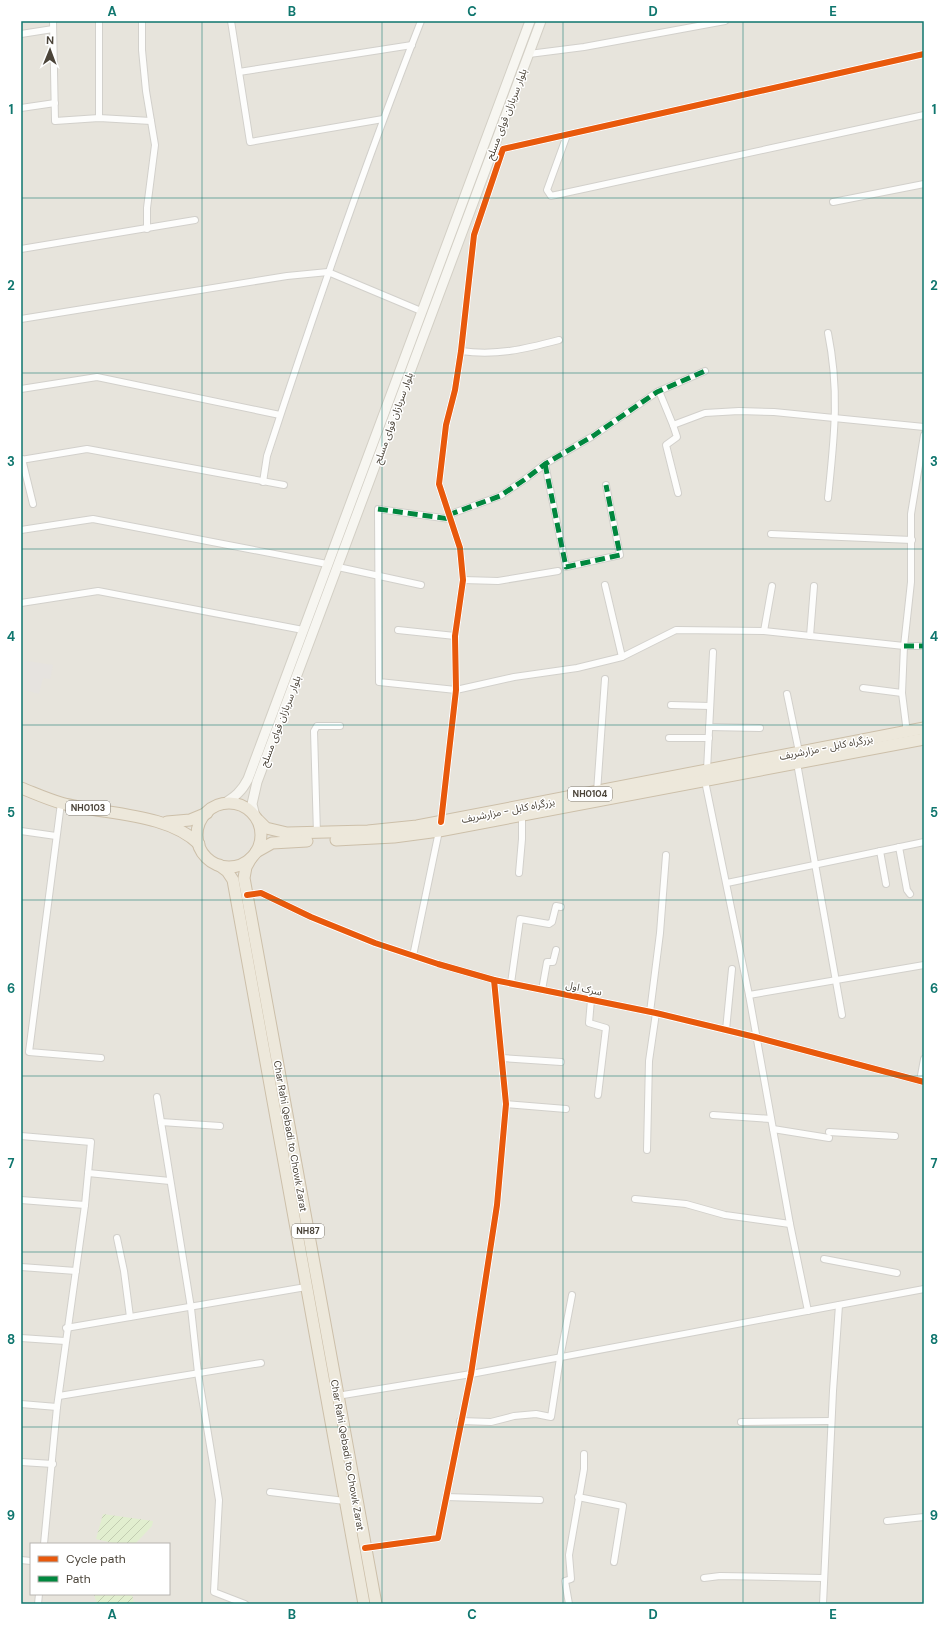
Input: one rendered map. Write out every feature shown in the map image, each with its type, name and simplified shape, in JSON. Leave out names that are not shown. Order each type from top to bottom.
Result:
[{"type":"highway","name":"بزرگراه کابل - مزارشریف","points":[[908,737],[924,728]]},
{"type":"highway","name":"بزرگراه کابل - مزارشریف","points":[[256,818],[266,828],[276,832],[317,834],[440,827],[522,816],[706,776],[908,737],[924,739]]},
{"type":"highway","name":"بزرگراه کابل - مزارشریف","points":[[254,855],[272,843],[375,839],[440,827],[597,792],[706,776]]},
{"type":"highway","name":"NH0103","points":[[21,788],[61,803],[156,822],[189,834],[199,844]]},
{"type":"highway","points":[[223,804],[241,805],[256,818],[261,836],[254,855],[236,866],[219,865],[207,857],[199,844],[198,827],[207,813],[214,807],[223,804]]},
{"type":"highway","name":"NH0103","points":[[156,822],[179,822],[190,820],[207,813]]},
{"type":"highway","name":"Char Rahi Qebadi to Chowk Zarat","points":[[254,855],[246,868],[244,878],[332,1397],[345,1500],[364,1604]]},
{"type":"highway","name":"Char Rahi Qebadi to Chowk Zarat","points":[[219,865],[227,871],[232,880],[306,1287],[332,1397],[376,1604]]},
{"type":"main road","name":"بلوار سربازان قوای مسلح","points":[[223,804],[234,798],[242,790],[248,779],[530,21]]},
{"type":"main road","name":"بلوار سربازان قوای مسلح","points":[[256,818],[252,804],[253,794],[541,21]]},
{"type":"street","points":[[53,21],[55,121],[99,118],[151,121]]},
{"type":"street","points":[[99,21],[99,118]]},
{"type":"street","points":[[142,21],[142,50],[146,91],[155,145],[147,208],[147,228]]},
{"type":"street","points":[[231,21],[250,142],[383,119]]},
{"type":"street","points":[[263,482],[267,456],[328,272],[383,119],[421,21]]},
{"type":"street","points":[[529,54],[584,47],[725,21]]},
{"type":"street","points":[[21,34],[53,29]]},
{"type":"street","points":[[239,72],[412,45]]},
{"type":"street","points":[[413,956],[440,827],[456,690],[455,636],[463,580],[460,548],[439,484],[446,425],[455,390],[461,352],[474,235],[503,149],[924,54]]},
{"type":"street","points":[[21,108],[55,103]]},
{"type":"street","points":[[566,135],[547,190],[551,196],[924,115]]},
{"type":"street","points":[[833,202],[924,184]]},
{"type":"street","points":[[21,248],[195,220]]},
{"type":"street","points":[[21,319],[287,276],[328,272],[421,311]]},
{"type":"street","points":[[828,333],[834,364],[836,418],[828,498]]},
{"type":"street","points":[[461,352],[516,352],[559,340]]},
{"type":"street","points":[[705,371],[659,391],[593,436],[545,464],[500,496],[449,517],[378,509],[379,682],[456,690],[514,677],[577,668],[622,657],[676,630],[764,631],[904,646],[924,646]]},
{"type":"street","points":[[21,389],[97,377],[280,415]]},
{"type":"street","points":[[659,391],[677,437],[666,445],[678,493]]},
{"type":"street","points":[[673,425],[705,413],[721,411],[774,412],[924,427]]},
{"type":"street","points":[[908,737],[902,693],[904,646],[911,582],[912,514],[924,435]]},
{"type":"street","points":[[33,504],[22,459],[87,449],[284,485]]},
{"type":"street","points":[[545,464],[566,567],[620,555],[606,485]]},
{"type":"street","points":[[21,530],[93,519],[327,564]]},
{"type":"street","points":[[771,534],[912,540]]},
{"type":"street","points":[[338,567],[378,574],[421,585]]},
{"type":"street","points":[[463,580],[498,581],[558,571]]},
{"type":"street","points":[[606,585],[622,657]]},
{"type":"street","points":[[764,631],[772,586]]},
{"type":"street","points":[[810,636],[814,586]]},
{"type":"street","points":[[21,603],[98,591],[303,630]]},
{"type":"street","points":[[398,630],[455,636]]},
{"type":"street","points":[[713,652],[706,776],[749,995],[755,1037],[790,1224],[808,1311]]},
{"type":"street","points":[[597,792],[605,680]]},
{"type":"street","points":[[863,688],[902,693]]},
{"type":"street","points":[[787,694],[842,1015]]},
{"type":"street","points":[[671,705],[710,706]]},
{"type":"street","points":[[317,834],[314,731],[317,726],[340,726]]},
{"type":"street","points":[[709,727],[760,728]]},
{"type":"street","points":[[669,738],[709,738]]},
{"type":"street","points":[[61,803],[29,1052],[101,1058]]},
{"type":"street","points":[[519,873],[522,839],[522,816]]},
{"type":"street","points":[[21,831],[56,836]]},
{"type":"street","points":[[727,883],[924,842]]},
{"type":"street","points":[[899,847],[907,890],[910,894]]},
{"type":"street","points":[[880,851],[886,884]]},
{"type":"street","points":[[646,1150],[649,1062],[666,855]]},
{"type":"street","name":"سرک اول","points":[[247,895],[261,893],[311,917],[375,943],[494,980],[653,1012],[922,1081]]},
{"type":"street","points":[[511,983],[520,919],[548,924],[552,922],[556,906],[562,907]]},
{"type":"street","points":[[542,990],[547,962],[553,962],[556,950]]},
{"type":"street","points":[[749,995],[924,965]]},
{"type":"street","points":[[726,1030],[732,969]]},
{"type":"street","points":[[365,1548],[438,1538],[460,1421],[471,1374],[497,1205],[506,1104],[494,980]]},
{"type":"street","points":[[592,1000],[589,1023],[606,1028],[598,1095]]},
{"type":"street","points":[[502,1058],[561,1062]]},
{"type":"street","points":[[922,1081],[924,1058]]},
{"type":"street","points":[[157,1097],[191,1308],[198,1373],[219,1500],[214,1592],[245,1604]]},
{"type":"street","points":[[506,1104],[566,1109]]},
{"type":"street","points":[[713,1115],[771,1119]]},
{"type":"street","points":[[161,1122],[220,1126]]},
{"type":"street","points":[[773,1129],[829,1135],[895,1136]]},
{"type":"street","points":[[21,1136],[91,1142],[85,1205],[66,1328],[44,1543]]},
{"type":"street","points":[[88,1173],[170,1181]]},
{"type":"street","points":[[635,1199],[686,1204],[724,1214],[790,1224]]},
{"type":"street","points":[[21,1200],[85,1205]]},
{"type":"street","points":[[117,1238],[124,1271],[130,1317]]},
{"type":"street","points":[[824,1259],[897,1273]]},
{"type":"street","points":[[21,1267],[76,1271]]},
{"type":"street","points":[[66,1328],[191,1308],[306,1287]]},
{"type":"street","points":[[332,1397],[560,1358],[924,1289]]},
{"type":"street","points":[[460,1421],[491,1422],[514,1416],[529,1415],[551,1417],[572,1295]]},
{"type":"street","points":[[823,1604],[831,1421],[839,1305]]},
{"type":"street","points":[[21,1338],[65,1341]]},
{"type":"street","points":[[59,1396],[261,1363]]},
{"type":"street","points":[[21,1404],[57,1407]]},
{"type":"street","points":[[741,1422],[831,1421]]},
{"type":"street","points":[[569,1604],[565,1581],[571,1579],[569,1555],[584,1469],[584,1454]]},
{"type":"street","points":[[21,1462],[53,1464]]},
{"type":"street","points":[[270,1492],[345,1500]]},
{"type":"street","points":[[446,1497],[540,1500]]},
{"type":"street","points":[[578,1497],[622,1506],[614,1562]]},
{"type":"street","points":[[886,1521],[924,1517]]},
{"type":"street","points":[[704,1578],[720,1576],[824,1578]]},
{"type":"shaded area","points":[[21,21],[924,21],[924,1604],[21,1604]]},
{"type":"shaded area","points":[[21,660],[53,665],[50,679],[43,678],[39,694],[21,689]]},
{"type":"green space","points":[[103,1514],[153,1521],[152,1526],[136,1543],[113,1543],[96,1539]]},
{"type":"green space","points":[[94,1595],[132,1595],[134,1604],[97,1603]]},
{"type":"marked path","points":[[448,515],[500,496],[545,464],[593,436],[657,392],[705,371]]},
{"type":"marked path","points":[[545,464],[566,567],[620,555],[606,485]]},
{"type":"marked path","points":[[378,509],[450,519]]},
{"type":"marked path","points":[[904,646],[924,646]]},
{"type":"cycle path","points":[[441,822],[456,690],[455,636],[463,580],[460,548],[439,484],[446,425],[455,390],[461,351],[474,235],[503,149],[924,54]]},
{"type":"cycle path","points":[[247,895],[261,893],[311,917],[375,943],[438,964],[494,980],[656,1013],[755,1037],[924,1082]]},
{"type":"cycle path","points":[[365,1548],[438,1538],[471,1374],[497,1205],[506,1104],[494,980]]}]
